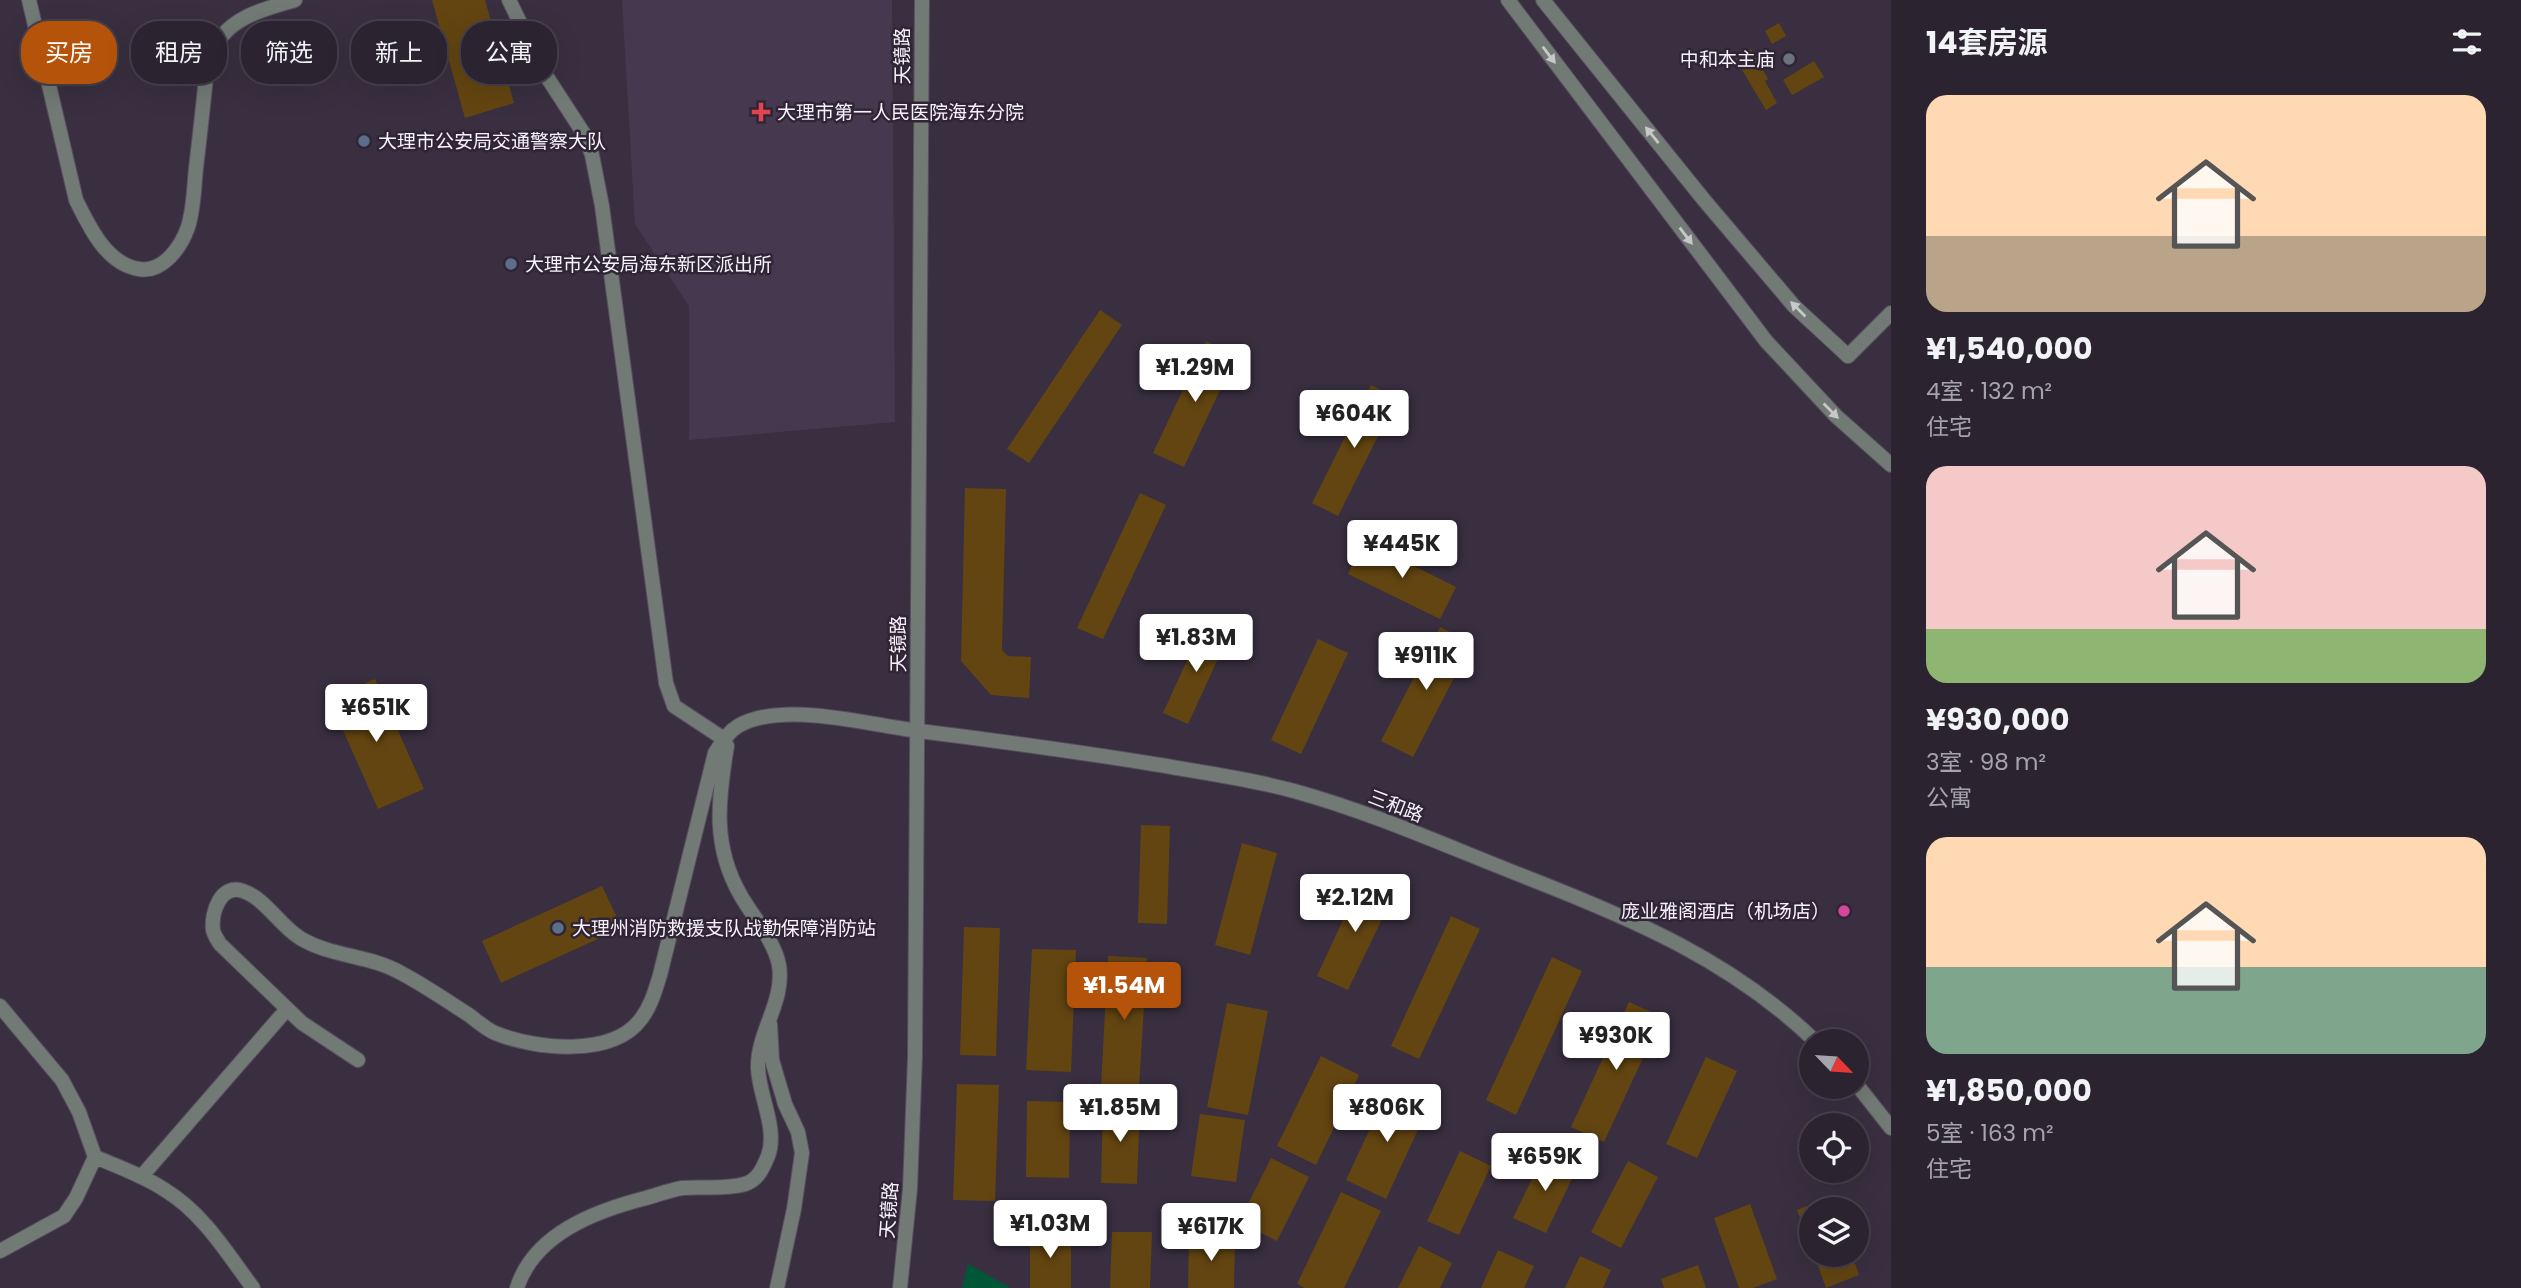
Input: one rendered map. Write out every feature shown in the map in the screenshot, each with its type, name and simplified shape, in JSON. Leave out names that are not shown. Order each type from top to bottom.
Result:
[{"type":"street","points":[[29,0],[76,200],[103,247],[115,258],[142,270],[150,269],[171,256],[188,226],[207,66],[215,42],[232,25],[243,19],[295,0]]},
{"type":"street","points":[[509,0],[545,74],[584,134],[592,155],[602,206],[669,697],[681,712],[724,739],[727,746],[718,819],[723,855],[739,893],[771,945],[778,961],[780,985],[758,1053],[771,1145],[757,1176],[747,1183],[734,1186],[680,1188],[594,1213],[557,1235],[531,1258],[517,1288]]},
{"type":"street","name":"天镜路","points":[[900,1288],[910,1189],[913,1124],[922,0]]},
{"type":"street","points":[[1508,0],[1766,341],[1836,416],[1891,465]]},
{"type":"street","points":[[1543,0],[1704,200],[1794,306],[1848,356],[1891,313]]},
{"type":"street","name":"三和路","points":[[724,739],[735,728],[752,719],[788,714],[825,717],[1025,743],[1293,790],[1364,814],[1646,926],[1750,986],[1801,1029]]},
{"type":"street","points":[[358,1060],[302,1023],[220,944],[213,932],[213,915],[219,900],[229,891],[239,889],[251,894],[300,938],[322,949],[400,972],[493,1032],[521,1041],[552,1046],[588,1046],[608,1042],[640,1021],[654,993],[708,776],[715,753],[724,739]]},
{"type":"street","points":[[0,1006],[62,1080],[79,1112],[96,1157],[173,1195],[197,1216],[253,1288]]},
{"type":"street","points":[[141,1177],[287,1009]]},
{"type":"street","points":[[770,1019],[772,1060],[785,1104],[798,1132],[802,1153],[794,1209],[777,1288]]},
{"type":"street","points":[[1868,1099],[1891,1128]]},
{"type":"street","points":[[0,1251],[64,1216],[96,1157]]},
{"type":"shaded area","name":"大理市第一人民医院海东分院","points":[[622,0],[892,0],[895,422],[689,440],[689,306],[635,224]]},
{"type":"green space","points":[[968,1264],[1011,1288],[962,1288]]},
{"type":"building","points":[[432,0],[485,0],[491,21],[461,21],[461,84],[509,84],[514,103],[465,118],[447,54],[447,21],[438,21]]},
{"type":"building","points":[[1779,23],[1786,36],[1772,44],[1765,31]]},
{"type":"building","points":[[1751,49],[1768,79],[1765,81],[1777,103],[1766,110],[1735,58]]},
{"type":"building","points":[[1814,61],[1824,77],[1792,95],[1783,80]]},
{"type":"building","points":[[1100,310],[1122,325],[1029,463],[1007,449]]},
{"type":"building","points":[[1206,341],[1236,356],[1184,467],[1153,453]]},
{"type":"building","points":[[1371,385],[1397,398],[1338,516],[1312,503]]},
{"type":"building","points":[[965,488],[1006,489],[1002,650],[1008,656],[1031,657],[1029,698],[991,695],[961,661]]},
{"type":"building","points":[[1140,493],[1166,505],[1103,639],[1077,628]]},
{"type":"building","points":[[1364,541],[1456,587],[1440,619],[1348,574]]},
{"type":"building","points":[[1204,623],[1229,635],[1188,724],[1163,713]]},
{"type":"building","points":[[1440,627],[1472,643],[1413,757],[1381,741]]},
{"type":"building","points":[[1318,639],[1348,653],[1301,754],[1271,740]]},
{"type":"building","points":[[375,679],[424,789],[378,809],[329,699]]},
{"type":"building","points":[[1141,825],[1170,826],[1167,924],[1138,923]]},
{"type":"building","points":[[1242,843],[1277,853],[1250,955],[1215,945]]},
{"type":"building","points":[[1362,879],[1394,894],[1348,990],[1317,976]]},
{"type":"building","points":[[602,886],[622,928],[501,983],[482,941]]},
{"type":"building","points":[[1451,916],[1480,929],[1419,1059],[1391,1046]]},
{"type":"building","points":[[964,927],[1000,928],[996,1056],[960,1055]]},
{"type":"building","points":[[1032,949],[1076,950],[1071,1072],[1026,1070]]},
{"type":"building","points":[[1108,956],[1147,958],[1139,1088],[1101,1086]]},
{"type":"building","points":[[1552,957],[1582,971],[1516,1115],[1486,1100]]},
{"type":"building","points":[[1629,1002],[1662,1017],[1604,1142],[1571,1127]]},
{"type":"building","points":[[1227,1003],[1268,1011],[1248,1115],[1207,1107]]},
{"type":"building","points":[[1321,1056],[1359,1075],[1316,1165],[1277,1146]]},
{"type":"building","points":[[1706,1057],[1737,1071],[1697,1158],[1666,1144]]},
{"type":"building","points":[[957,1084],[999,1085],[995,1201],[953,1200]]},
{"type":"building","points":[[1388,1090],[1428,1108],[1386,1199],[1346,1180]]},
{"type":"building","points":[[1027,1101],[1070,1102],[1069,1178],[1026,1177]]},
{"type":"building","points":[[1103,1104],[1140,1105],[1137,1184],[1101,1183]]},
{"type":"building","points":[[1200,1114],[1245,1120],[1236,1182],[1191,1176]]},
{"type":"building","points":[[1460,1151],[1491,1166],[1459,1235],[1427,1221]]},
{"type":"building","points":[[1545,1152],[1577,1168],[1546,1233],[1513,1218]]},
{"type":"building","points":[[1271,1158],[1309,1177],[1277,1241],[1239,1222]]},
{"type":"building","points":[[1628,1161],[1658,1177],[1621,1248],[1591,1232]]},
{"type":"building","points":[[1341,1192],[1381,1211],[1344,1288],[1305,1288],[1297,1284]]},
{"type":"building","points":[[1750,1204],[1777,1279],[1753,1288],[1739,1288],[1714,1218]]},
{"type":"building","points":[[1030,1231],[1071,1231],[1071,1288],[1030,1288]]},
{"type":"building","points":[[1112,1232],[1152,1232],[1150,1288],[1110,1288]]},
{"type":"building","points":[[1189,1238],[1235,1239],[1234,1288],[1188,1288]]},
{"type":"building","points":[[1419,1246],[1452,1263],[1440,1288],[1398,1288]]},
{"type":"building","points":[[1498,1250],[1534,1266],[1524,1288],[1481,1288]]},
{"type":"building","points":[[1580,1256],[1611,1270],[1603,1288],[1565,1288]]},
{"type":"building","points":[[1698,1265],[1706,1288],[1664,1288],[1661,1279]]},
{"type":"building","points":[[1818,1267],[1856,1267],[1859,1275],[1826,1288]]},
{"type":"place","name":"中和本主庙","points":[[1789,59]]},
{"type":"place","name":"大理市第一人民医院海东分院","points":[[761,112]]},
{"type":"place","name":"大理市公安局交通警察大队","points":[[364,141]]},
{"type":"place","name":"大理市公安局海东新区派出所","points":[[511,264]]},
{"type":"place","name":"庞业雅阁酒店（机场店）","points":[[1844,911]]},
{"type":"place","name":"大理州消防救援支队战勤保障消防站","points":[[558,928]]}]
